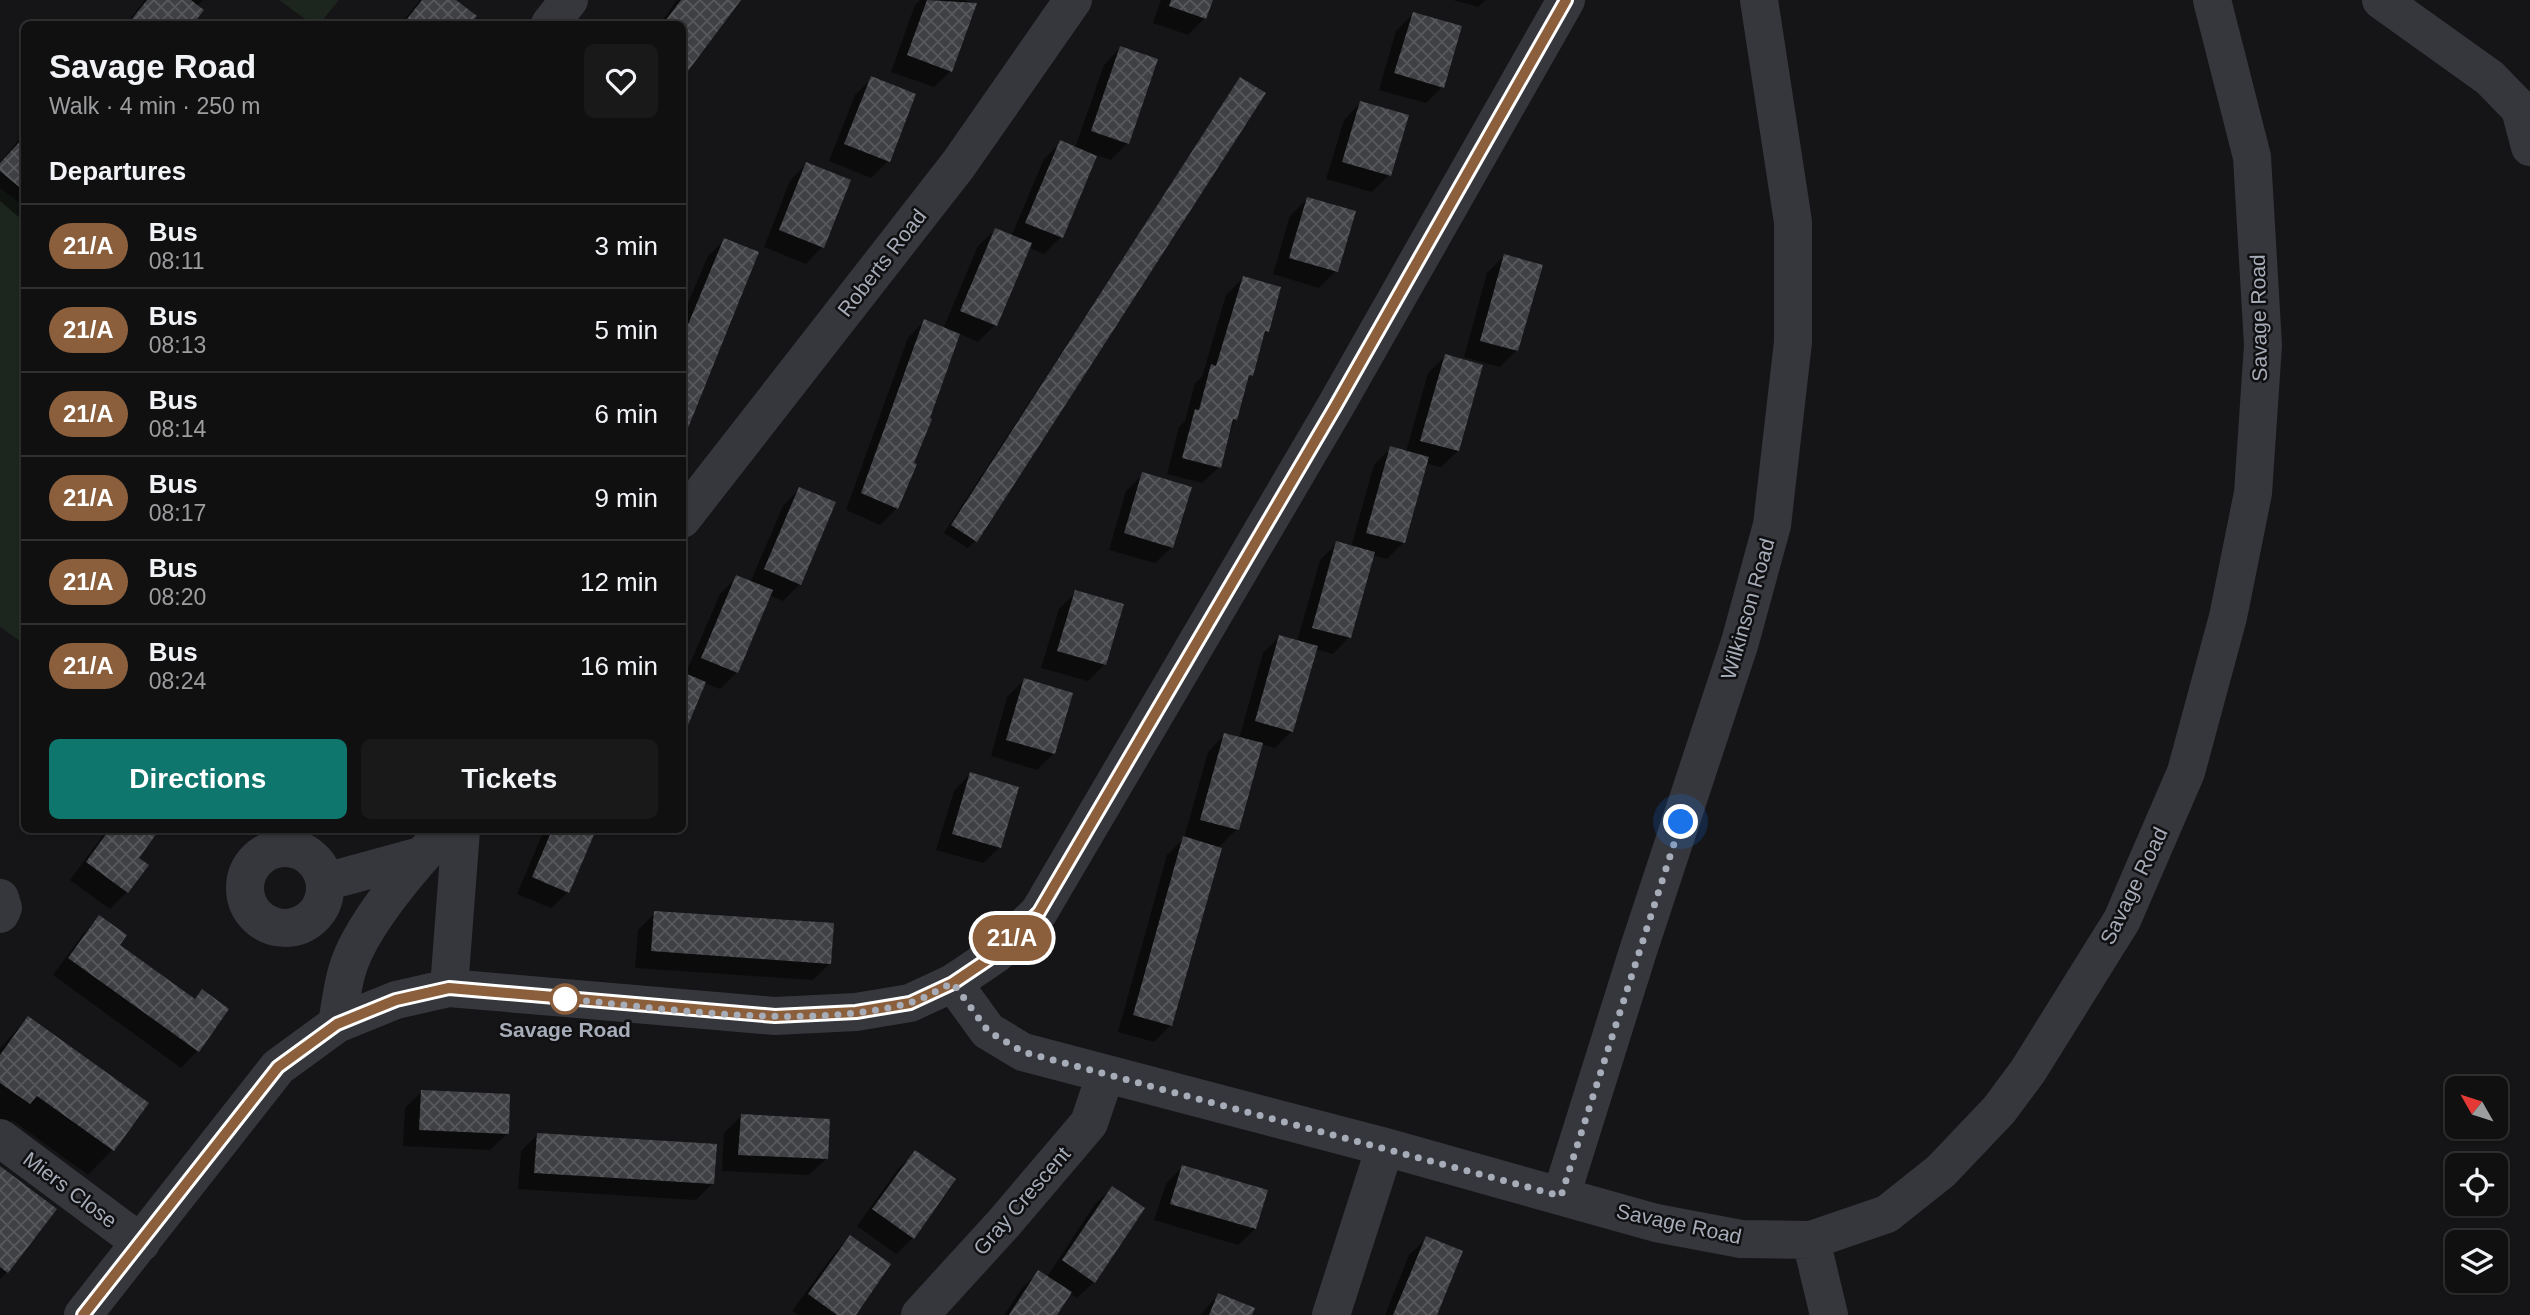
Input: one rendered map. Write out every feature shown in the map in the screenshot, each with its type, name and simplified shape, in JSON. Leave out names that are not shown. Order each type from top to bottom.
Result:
[{"type":"street","points":[[552,21],[569,0]]},
{"type":"street","name":"Roberts Road","points":[[686,514],[958,165],[1073,0]]},
{"type":"street","points":[[83,1315],[278,1067],[337,1024],[396,1000],[449,988],[775,1016],[856,1012],[910,1003],[953,983],[996,954],[1039,912],[1335,407],[1566,0]]},
{"type":"street","name":"Wilkinson Road","points":[[1561,1196],[1740,642],[1772,525],[1793,342],[1793,222],[1759,0]]},
{"type":"street","name":"Savage Road","points":[[953,983],[988,1031],[1023,1052],[1105,1076],[1385,1147],[1656,1223],[1741,1239],[1811,1240],[1887,1214],[1941,1171],[1999,1110],[2028,1071],[2122,920],[2186,772],[2228,617],[2253,493],[2263,345],[2252,157],[2212,0]]},
{"type":"street","points":[[2381,0],[2490,78],[2520,108],[2530,147]]},
{"type":"street","points":[[449,988],[461,833]]},
{"type":"street","points":[[337,1024],[347,970],[366,932],[433,843]]},
{"type":"street","points":[[325,882],[433,843]]},
{"type":"street","points":[[0,898],[3,908],[0,914]]},
{"type":"street","name":"Gray Crescent","points":[[920,1315],[1004,1223],[1089,1123],[1105,1076]]},
{"type":"street","name":"Miers Close","points":[[0,1138],[141,1243]]},
{"type":"street","points":[[1331,1315],[1385,1147]]},
{"type":"street","points":[[1811,1240],[1829,1315]]},
{"type":"shaded area","points":[[279,0],[339,0],[322,21],[308,21]]},
{"type":"shaded area","points":[[0,188],[21,204],[21,642],[0,627]]},
{"type":"building","points":[[147,0],[191,0],[204,10],[195,21],[130,21]]},
{"type":"building","points":[[422,0],[456,0],[477,16],[473,21],[405,21]]},
{"type":"building","points":[[681,0],[741,0],[686,74],[686,21],[665,21]]},
{"type":"building","points":[[927,0],[977,3],[952,72],[907,55]]},
{"type":"building","points":[[1171,0],[1213,0],[1206,19],[1169,6]]},
{"type":"building","points":[[1413,12],[1462,26],[1444,88],[1394,73]]},
{"type":"building","points":[[1120,46],[1158,59],[1129,144],[1091,131]]},
{"type":"building","points":[[871,76],[916,94],[890,162],[844,144]]},
{"type":"building","points":[[1240,77],[1266,93],[977,542],[951,525]]},
{"type":"building","points":[[1360,101],[1409,115],[1391,176],[1342,162]]},
{"type":"building","points":[[21,140],[21,188],[0,171],[0,163]]},
{"type":"building","points":[[1060,140],[1097,156],[1063,238],[1025,223]]},
{"type":"building","points":[[806,162],[851,180],[824,248],[779,230]]},
{"type":"building","points":[[1307,197],[1356,211],[1338,272],[1289,258]]},
{"type":"building","points":[[995,228],[1032,243],[997,326],[960,311]]},
{"type":"building","points":[[724,238],[759,252],[688,428],[686,329]]},
{"type":"building","points":[[1504,254],[1543,265],[1518,351],[1480,341]]},
{"type":"building","points":[[1243,276],[1281,287],[1253,376],[1249,375],[1237,420],[1233,419],[1221,468],[1182,458],[1195,409],[1199,410],[1211,364],[1216,366]]},
{"type":"building","points":[[924,319],[960,334],[930,418],[932,419],[914,463],[917,464],[898,509],[861,493]]},
{"type":"building","points":[[1445,354],[1483,365],[1459,451],[1420,441]]},
{"type":"building","points":[[1390,446],[1429,457],[1405,543],[1366,533]]},
{"type":"building","points":[[1142,472],[1192,487],[1173,548],[1124,533]]},
{"type":"building","points":[[799,487],[836,502],[801,585],[764,569]]},
{"type":"building","points":[[1336,541],[1375,552],[1351,638],[1312,628]]},
{"type":"building","points":[[736,575],[773,590],[738,673],[701,658]]},
{"type":"building","points":[[1075,590],[1124,604],[1106,665],[1057,651]]},
{"type":"building","points":[[1279,635],[1318,646],[1293,732],[1255,721]]},
{"type":"building","points":[[686,674],[706,682],[686,730]]},
{"type":"building","points":[[1024,678],[1073,693],[1055,754],[1006,740]]},
{"type":"building","points":[[1224,733],[1263,743],[1239,830],[1200,820]]},
{"type":"building","points":[[970,772],[1019,787],[1001,848],[952,834]]},
{"type":"building","points":[[107,833],[157,833],[139,858],[149,865],[128,893],[86,862]]},
{"type":"building","points":[[551,833],[595,833],[569,893],[532,877]]},
{"type":"building","points":[[1183,836],[1222,848],[1172,1026],[1133,1015]]},
{"type":"building","points":[[654,911],[834,923],[831,964],[651,951]]},
{"type":"building","points":[[99,915],[127,935],[120,945],[195,999],[202,989],[229,1009],[199,1052],[68,958]]},
{"type":"building","points":[[28,1016],[149,1103],[114,1151],[37,1096],[30,1104],[0,1083],[0,1055]]},
{"type":"building","points":[[421,1090],[510,1094],[509,1134],[419,1130]]},
{"type":"building","points":[[741,1114],[830,1119],[828,1159],[738,1155]]},
{"type":"building","points":[[537,1133],[717,1144],[714,1184],[534,1173]]},
{"type":"building","points":[[915,1150],[956,1179],[914,1239],[872,1209]]},
{"type":"building","points":[[1182,1165],[1268,1190],[1256,1229],[1170,1204]]},
{"type":"building","points":[[0,1166],[57,1209],[8,1273],[0,1267]]},
{"type":"building","points":[[1112,1186],[1145,1208],[1095,1283],[1062,1260]]},
{"type":"building","points":[[850,1235],[891,1264],[856,1315],[837,1315],[808,1294]]},
{"type":"building","points":[[1426,1236],[1463,1251],[1437,1315],[1393,1315]]},
{"type":"building","points":[[1038,1270],[1072,1292],[1057,1315],[1009,1315]]},
{"type":"building","points":[[1218,1293],[1255,1308],[1252,1315],[1209,1315]]},
{"type":"bus line","name":"21/A","points":[[83,1315],[278,1067],[337,1024],[396,1000],[449,988],[775,1016],[856,1012],[910,1003],[953,983],[996,954],[1039,912],[1335,407],[1566,0]]},
{"type":"place","name":"Savage Road","points":[[565,999]]},
{"type":"route","points":[[565,999],[557,998],[775,1016],[856,1012],[910,1003],[953,983],[988,1031],[1023,1052],[1561,1196],[1681,822]]}]
